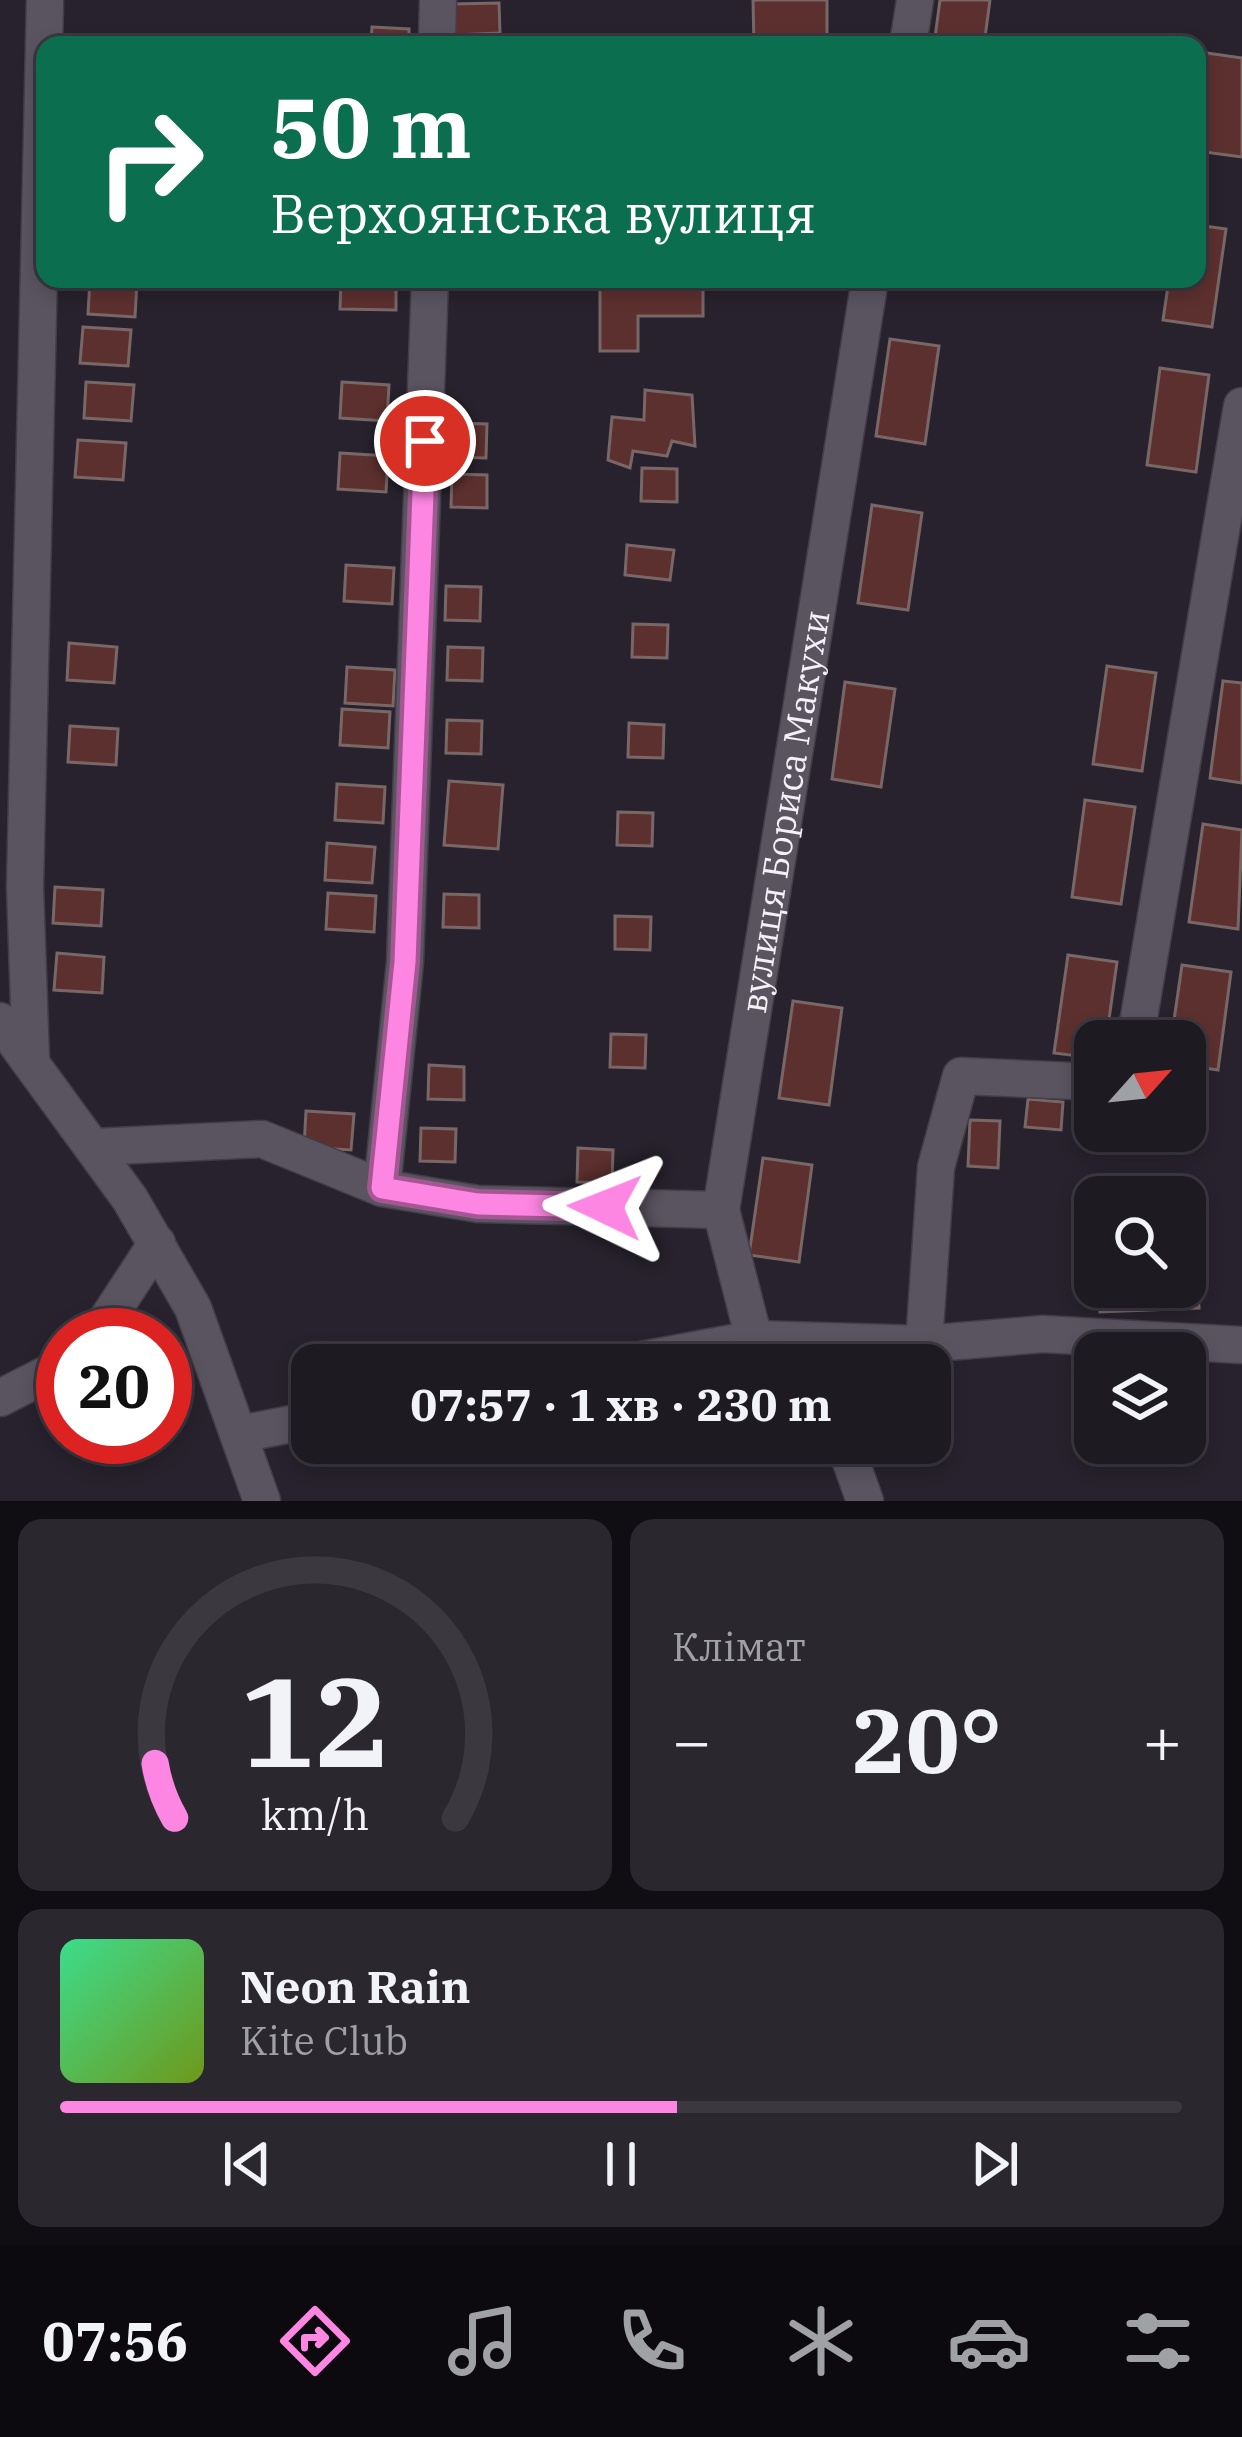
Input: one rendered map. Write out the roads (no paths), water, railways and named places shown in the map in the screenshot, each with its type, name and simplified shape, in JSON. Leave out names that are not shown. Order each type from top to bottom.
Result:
[{"type":"street","points":[[44,36],[45,0]]},
{"type":"street","points":[[437,36],[438,0]]},
{"type":"street","points":[[909,36],[915,0]]},
{"type":"street","points":[[31,1061],[13,900],[36,253]]},
{"type":"street","points":[[382,1188],[405,962],[430,288]]},
{"type":"street","name":"вулиця Бориса Макухи","points":[[762,1344],[721,1210],[870,288]]},
{"type":"street","points":[[1139,1020],[1242,406]]},
{"type":"street","points":[[0,1021],[94,1147],[193,1308],[262,1501]]},
{"type":"street","points":[[1074,1081],[961,1076],[936,1167],[924,1344],[1043,1334],[1242,1345]]},
{"type":"street","points":[[94,1147],[262,1139],[382,1188],[478,1204],[721,1210]]},
{"type":"street","points":[[115,1308],[157,1243]]},
{"type":"street","points":[[0,1398],[36,1380]]},
{"type":"street","points":[[241,1433],[291,1424]]},
{"type":"street","points":[[852,1464],[865,1501]]}]
